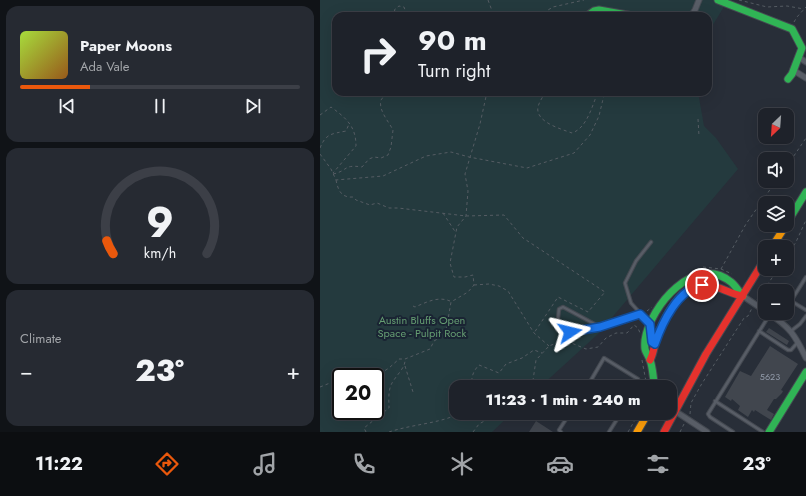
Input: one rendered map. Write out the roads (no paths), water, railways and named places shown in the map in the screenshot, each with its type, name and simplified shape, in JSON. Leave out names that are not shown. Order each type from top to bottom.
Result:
[{"type":"main road","points":[[718,0],[792,29],[802,48],[788,78]]},
{"type":"main road","points":[[592,12],[594,10],[599,10],[610,12]]},
{"type":"main road","points":[[794,211],[806,192]]},
{"type":"main road","points":[[677,409],[706,354],[758,271]]},
{"type":"main road","points":[[654,380],[650,360],[644,352],[646,333],[666,299],[676,287],[684,280],[692,276],[711,274],[730,282],[743,296]]},
{"type":"main road","points":[[650,360],[654,354],[655,344],[670,311],[688,290],[702,285],[714,286],[726,292],[743,296]]},
{"type":"main road","points":[[768,432],[806,372]]},
{"type":"main road","points":[[637,432],[644,420]]},
{"type":"main road","points":[[664,432],[671,420]]},
{"type":"street","points":[[694,12],[699,0]]},
{"type":"street","points":[[798,57],[806,62]]},
{"type":"street","points":[[793,70],[806,78]]},
{"type":"street","points":[[743,296],[758,306]]},
{"type":"street","points":[[777,320],[791,331],[799,342],[806,358]]},
{"type":"street","points":[[677,412],[707,432]]},
{"type":"lane","points":[[651,242],[636,261],[625,283],[631,303],[650,324],[652,342],[655,344]]},
{"type":"lane","points":[[806,277],[791,301],[806,310]]},
{"type":"lane","points":[[600,327],[564,307],[559,309],[557,328],[561,332],[600,327],[640,314]]},
{"type":"lane","points":[[791,331],[800,324],[806,316]]},
{"type":"lane","points":[[733,432],[708,415],[709,411],[759,332],[765,320]]},
{"type":"lane","points":[[759,332],[788,350],[791,350],[799,342]]},
{"type":"lane","points":[[591,380],[604,358],[638,380]]},
{"type":"lane","points":[[715,401],[763,432]]},
{"type":"lane","points":[[561,432],[559,430],[565,420]]},
{"type":"lane","points":[[609,432],[617,420]]},
{"type":"park label","name":"Austin Bluffs Open Space - Pulpit Rock","points":[[422,326]]}]
